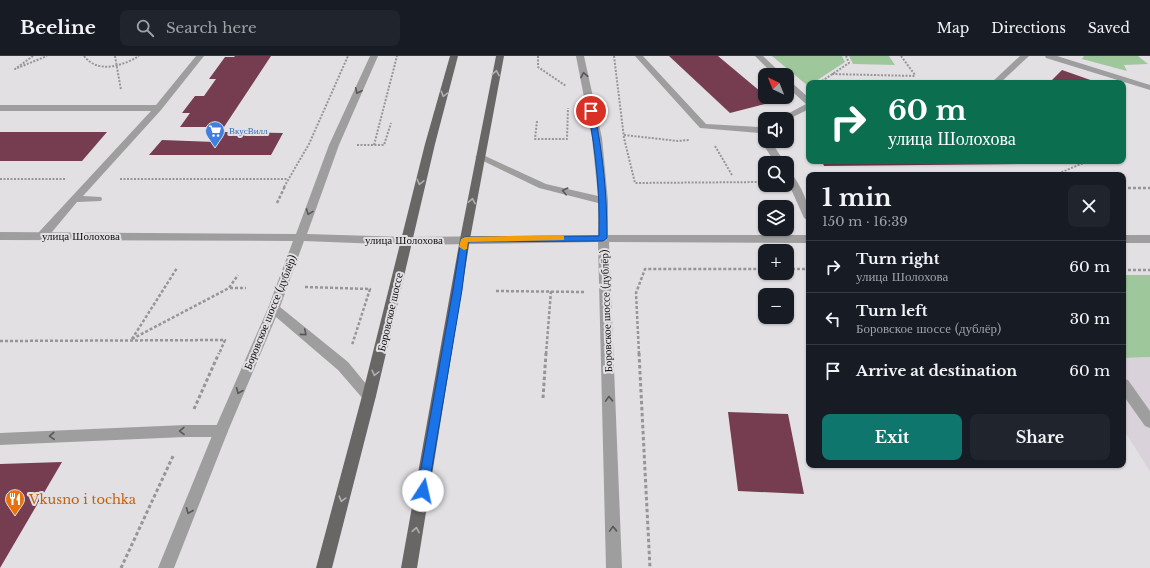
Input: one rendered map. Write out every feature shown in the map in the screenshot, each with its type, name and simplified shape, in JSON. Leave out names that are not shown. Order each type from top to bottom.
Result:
[{"type":"main road","name":"Боровское шоссе","points":[[324,568],[396,289],[406,241],[430,144],[454,56]]},
{"type":"main road","points":[[409,568],[458,290],[465,239],[500,56]]},
{"type":"street","points":[[43,236],[74,199],[158,108],[200,56]]},
{"type":"street","name":"Боровское шоссе (дублёр)","points":[[166,568],[221,431],[274,308],[334,145],[374,56]]},
{"type":"street","name":"Боровское шоссе (дублёр)","points":[[580,56],[597,138],[603,200],[614,568]]},
{"type":"street","points":[[639,56],[703,126],[758,129]]},
{"type":"street","points":[[759,56],[772,68]]},
{"type":"street","points":[[998,80],[1025,56]]},
{"type":"street","points":[[1049,56],[1125,80]]},
{"type":"street","points":[[1126,80],[1150,88]]},
{"type":"street","points":[[794,90],[806,102]]},
{"type":"street","points":[[794,113],[806,107]]},
{"type":"street","points":[[0,108],[158,108]]},
{"type":"street","points":[[480,157],[543,186],[603,200]]},
{"type":"street","points":[[794,187],[806,212]]},
{"type":"street","points":[[74,199],[97,199]]},
{"type":"street","name":"улица Шолохова","points":[[2,238],[43,236],[262,236],[406,241],[603,238],[806,239]]},
{"type":"street","points":[[1126,239],[1150,239]]},
{"type":"street","points":[[274,308],[343,366],[369,396]]},
{"type":"street","points":[[1126,388],[1150,422]]},
{"type":"street","points":[[0,439],[184,431],[221,431]]},
{"type":"path","points":[[32,56],[15,69],[47,56]]},
{"type":"path","points":[[84,56],[86,60],[96,66],[117,66],[131,62],[139,56]]},
{"type":"path","points":[[115,56],[124,108]]},
{"type":"path","points":[[277,203],[288,179],[309,144],[348,56]]},
{"type":"path","points":[[374,144],[397,56]]},
{"type":"path","points":[[538,56],[538,67],[568,88]]},
{"type":"path","points":[[614,56],[624,135],[635,183],[758,182]]},
{"type":"path","points":[[824,80],[849,63],[846,56]]},
{"type":"path","points":[[832,74],[915,76],[901,56]]},
{"type":"path","points":[[537,121],[535,139],[567,138],[568,102]]},
{"type":"path","points":[[350,146],[374,144],[384,145],[391,123]]},
{"type":"path","points":[[703,126],[732,174]]},
{"type":"path","points":[[624,135],[678,141],[709,136]]},
{"type":"path","points":[[1062,172],[1081,164]]},
{"type":"path","points":[[0,179],[288,179]]},
{"type":"path","points":[[1126,188],[1150,188]]},
{"type":"path","points":[[131,339],[177,268]]},
{"type":"path","points":[[650,568],[636,293],[645,269],[758,269]]},
{"type":"path","points":[[794,269],[806,269]]},
{"type":"path","points":[[1126,270],[1150,270]]},
{"type":"path","points":[[131,339],[229,288],[238,276]]},
{"type":"path","points":[[304,287],[370,289],[352,345]]},
{"type":"path","points":[[229,288],[246,288]]},
{"type":"path","points":[[496,291],[588,292]]},
{"type":"path","points":[[543,398],[551,291]]},
{"type":"path","points":[[0,341],[131,339],[225,340]]},
{"type":"shaded area","points":[[1150,357],[1150,471],[1126,434],[1126,358]]},
{"type":"green space","points":[[772,56],[842,56],[845,62],[818,80],[806,80],[806,84],[794,74],[794,68],[786,68]]},
{"type":"green space","points":[[849,56],[889,56],[895,65],[853,64]]},
{"type":"green space","points":[[1084,56],[1138,56],[1148,64],[1124,65],[1127,71],[1082,59]]},
{"type":"green space","points":[[1126,275],[1150,275],[1150,357],[1126,358]]},
{"type":"building","points":[[271,56],[224,127],[180,127],[190,113],[182,113],[195,96],[204,96],[216,79],[209,79],[225,57]]},
{"type":"building","points":[[669,56],[718,56],[758,89],[758,104],[765,104],[730,113]]},
{"type":"building","points":[[1062,70],[1090,80],[1052,80]]},
{"type":"building","points":[[0,132],[107,132],[82,161],[0,161]]},
{"type":"building","name":"ВкусВилл","points":[[220,132],[283,133],[271,155],[149,155],[162,140],[215,142]]},
{"type":"building","points":[[823,164],[1022,164],[824,166]]},
{"type":"building","points":[[728,412],[788,414],[804,494],[738,491]]},
{"type":"building","name":"Vkusno i tochka","points":[[62,462],[0,568],[0,464]]},
{"type":"slow traffic","points":[[464,247],[465,239],[561,238]]},
{"type":"place","name":"ВкусВилл","points":[[215,148]]},
{"type":"place","name":"Vkusno i tochka","points":[[15,516]]},
{"type":"route","points":[[423,491],[458,290],[465,239],[603,238],[603,200],[597,138],[591,111]]}]
